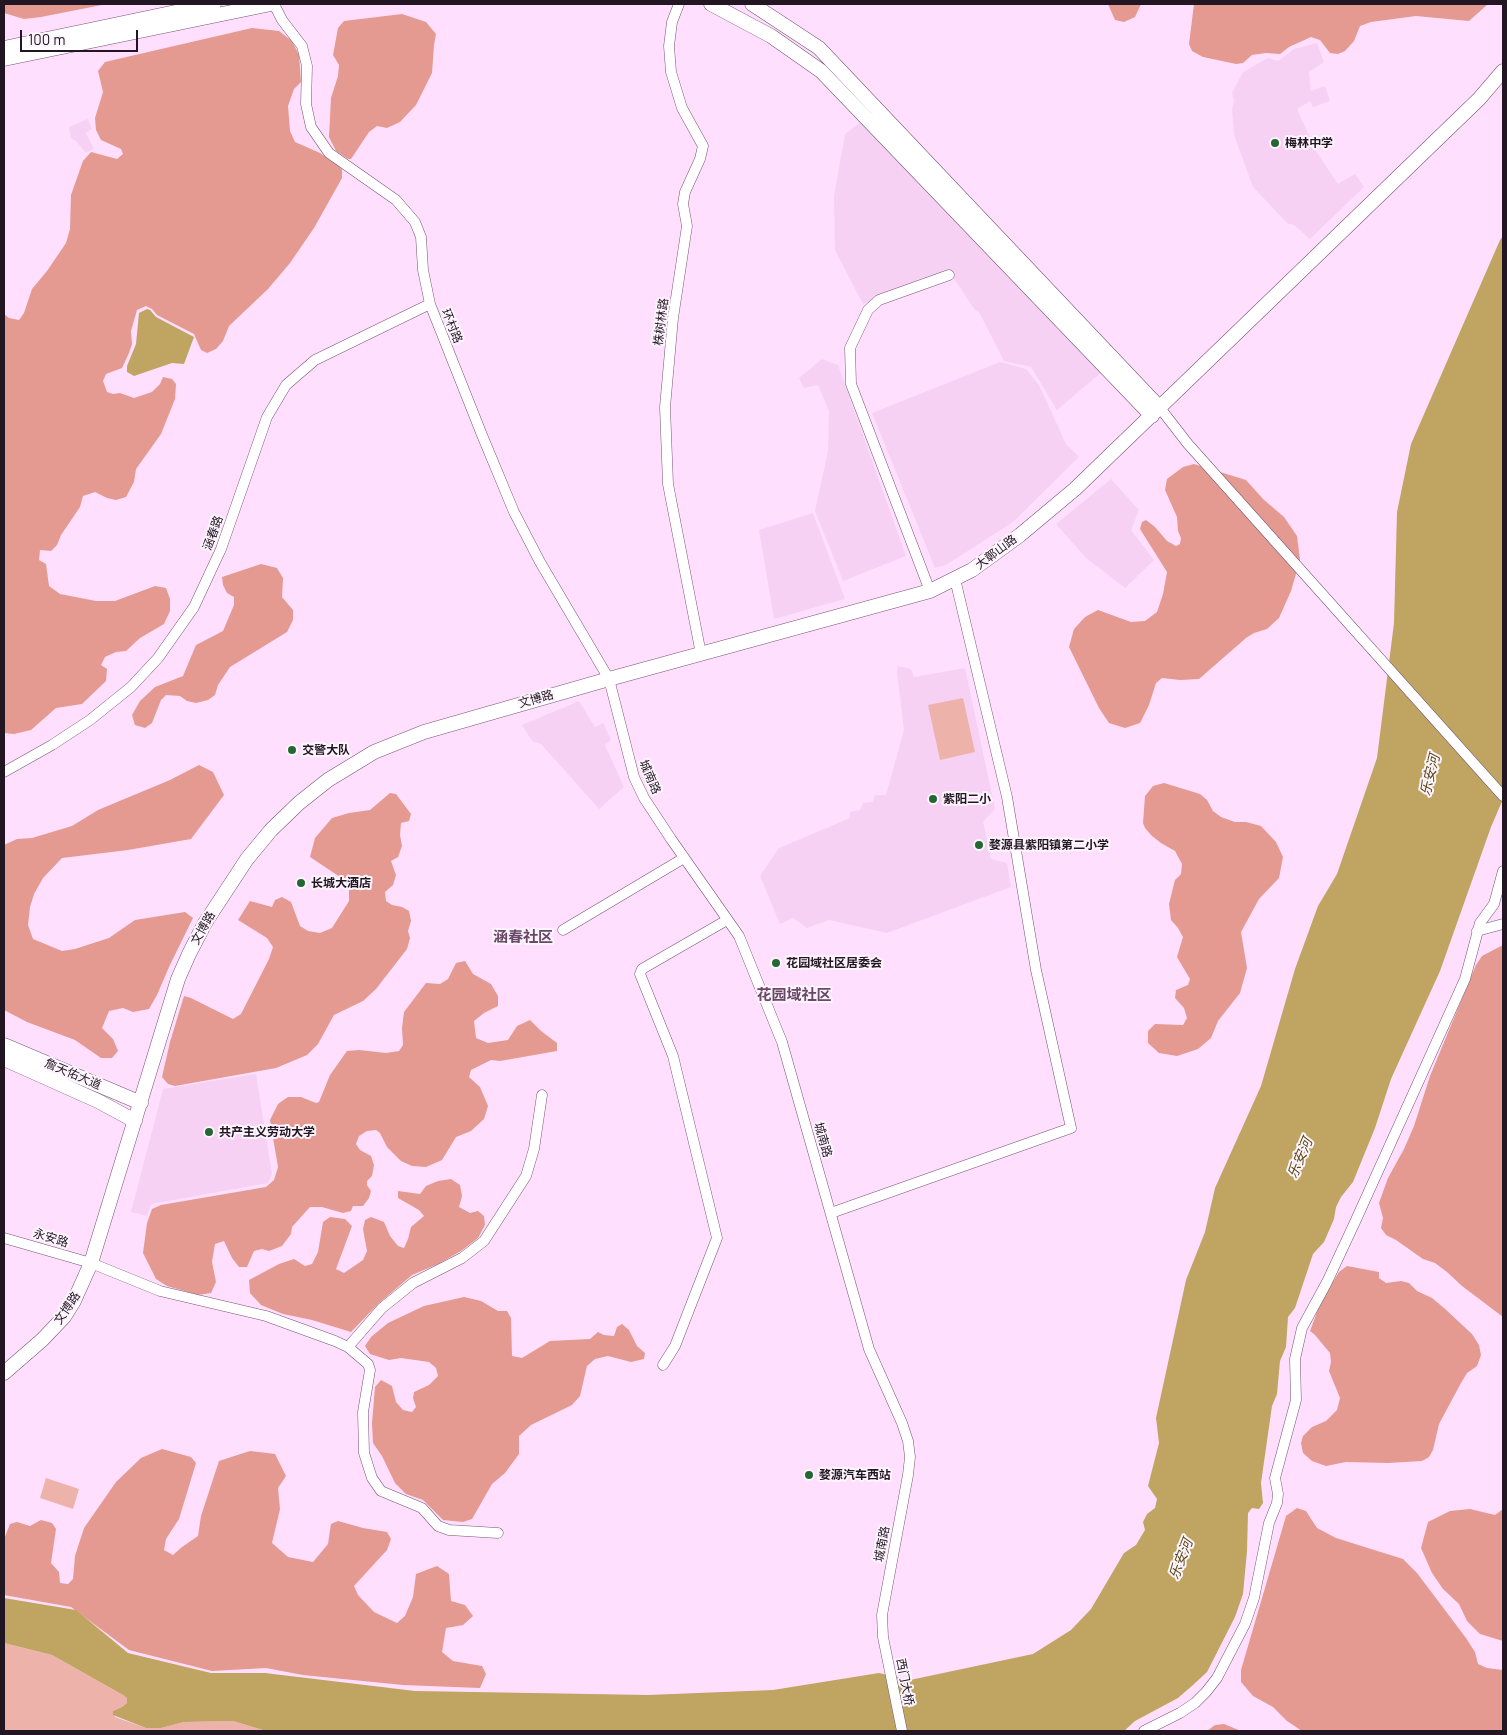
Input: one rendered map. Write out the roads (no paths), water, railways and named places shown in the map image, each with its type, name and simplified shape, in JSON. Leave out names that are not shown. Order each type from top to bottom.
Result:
[{"type":"main road","points":[[4,48],[214,4]]},
{"type":"main road","points":[[4,59],[273,4]]},
{"type":"main road","points":[[711,4],[771,36],[820,71],[1156,412]]},
{"type":"main road","points":[[752,4],[820,48],[1156,412]]},
{"type":"main road","name":"大鄣山路","points":[[609,679],[930,591],[972,570],[1075,489],[1298,275],[1478,99],[1503,71]]},
{"type":"main road","name":"文博路","points":[[4,1373],[42,1340],[64,1317],[74,1301],[91,1262],[178,979],[205,923],[247,859],[271,830],[299,803],[328,780],[374,752],[424,732],[609,679]]},
{"type":"main road","name":"詹天佑大道","points":[[4,1045],[141,1103]]},
{"type":"main road","name":"詹天佑大道","points":[[4,1059],[98,1101],[135,1121]]},
{"type":"street","name":"环村路","points":[[273,4],[282,20],[302,46],[307,66],[306,104],[311,127],[329,153],[396,200],[415,222],[421,237],[423,270],[430,304],[514,512],[540,562],[609,679]]},
{"type":"street","name":"株树林路","points":[[679,4],[672,22],[669,46],[671,72],[682,108],[702,146],[700,159],[685,192],[683,204],[687,226],[673,318],[665,407],[668,484],[700,654]]},
{"type":"street","points":[[930,591],[851,384],[850,348],[868,310],[879,300],[949,275]]},
{"type":"street","name":"涵春路","points":[[4,772],[52,745],[90,720],[131,687],[158,658],[194,607],[221,548],[267,417],[286,385],[316,360],[430,304]]},
{"type":"street","points":[[1156,412],[1188,444],[1503,796]]},
{"type":"street","points":[[830,1213],[1071,1128],[1066,1098],[1036,970],[1007,797],[955,579]]},
{"type":"street","name":"城南路","points":[[609,679],[634,777],[644,798],[739,936],[782,1042],[869,1349],[902,1423],[908,1441],[910,1457],[908,1476],[883,1608],[883,1637]]},
{"type":"street","points":[[563,930],[684,858]]},
{"type":"street","points":[[1144,1731],[1180,1713],[1195,1703],[1206,1692],[1216,1678],[1245,1624],[1254,1598],[1269,1523],[1277,1502],[1278,1494],[1275,1478],[1296,1400],[1295,1359],[1302,1328],[1327,1282],[1465,979],[1477,931],[1483,918],[1494,904],[1503,871]]},
{"type":"street","points":[[664,1365],[675,1346],[717,1238],[673,1056],[640,974],[642,969],[728,920]]},
{"type":"street","points":[[1477,931],[1503,924]]},
{"type":"street","points":[[348,1347],[382,1308],[413,1282],[462,1258],[484,1241],[526,1176],[534,1149],[542,1095]]},
{"type":"street","name":"永安路","points":[[4,1238],[91,1262],[160,1290],[266,1316],[348,1347],[368,1364],[370,1370],[363,1412],[364,1453],[372,1478],[381,1491],[422,1508],[438,1526],[449,1530],[498,1533]]},
{"type":"street","name":"西门大桥","points":[[883,1637],[902,1731]]},
{"type":"water","name":"乐安河","points":[[1503,236],[1503,799],[1491,827],[1440,971],[1391,1079],[1375,1128],[1353,1182],[1336,1207],[1334,1219],[1324,1242],[1313,1254],[1295,1308],[1288,1317],[1286,1347],[1280,1361],[1277,1394],[1272,1406],[1261,1483],[1263,1503],[1259,1509],[1252,1508],[1248,1513],[1243,1594],[1235,1617],[1207,1672],[1178,1698],[1135,1721],[1124,1731],[266,1731],[233,1721],[184,1722],[161,1728],[146,1728],[113,1715],[113,1711],[127,1703],[127,1698],[123,1695],[52,1655],[4,1643],[4,1598],[76,1610],[128,1653],[211,1673],[265,1673],[415,1691],[648,1695],[773,1690],[879,1673],[910,1680],[1033,1654],[1071,1630],[1091,1609],[1124,1553],[1136,1545],[1145,1530],[1143,1522],[1147,1514],[1155,1508],[1157,1499],[1148,1486],[1159,1443],[1156,1418],[1186,1280],[1205,1232],[1215,1188],[1261,1086],[1295,969],[1318,906],[1337,874],[1377,758],[1394,623],[1397,512],[1411,444]]},
{"type":"water","points":[[147,309],[156,317],[194,337],[184,364],[172,363],[134,376],[127,372],[127,366],[136,344],[139,313]]},
{"type":"place","name":"梅林中学","points":[[1275,143]]},
{"type":"place","name":"交警大队","points":[[292,750]]},
{"type":"place","name":"紫阳二小","points":[[933,799]]},
{"type":"place","name":"婺源县紫阳镇第二小学","points":[[979,845]]},
{"type":"place","name":"长城大酒店","points":[[301,883]]},
{"type":"place","name":"花园域社区居委会","points":[[776,963]]},
{"type":"place","name":"共产主义劳动大学","points":[[209,1132]]},
{"type":"place","name":"婺源汽车西站","points":[[809,1475]]},
{"type":"district","name":"涵春社区","points":[[523,937]]},
{"type":"district","name":"花园域社区","points":[[794,995]]}]
